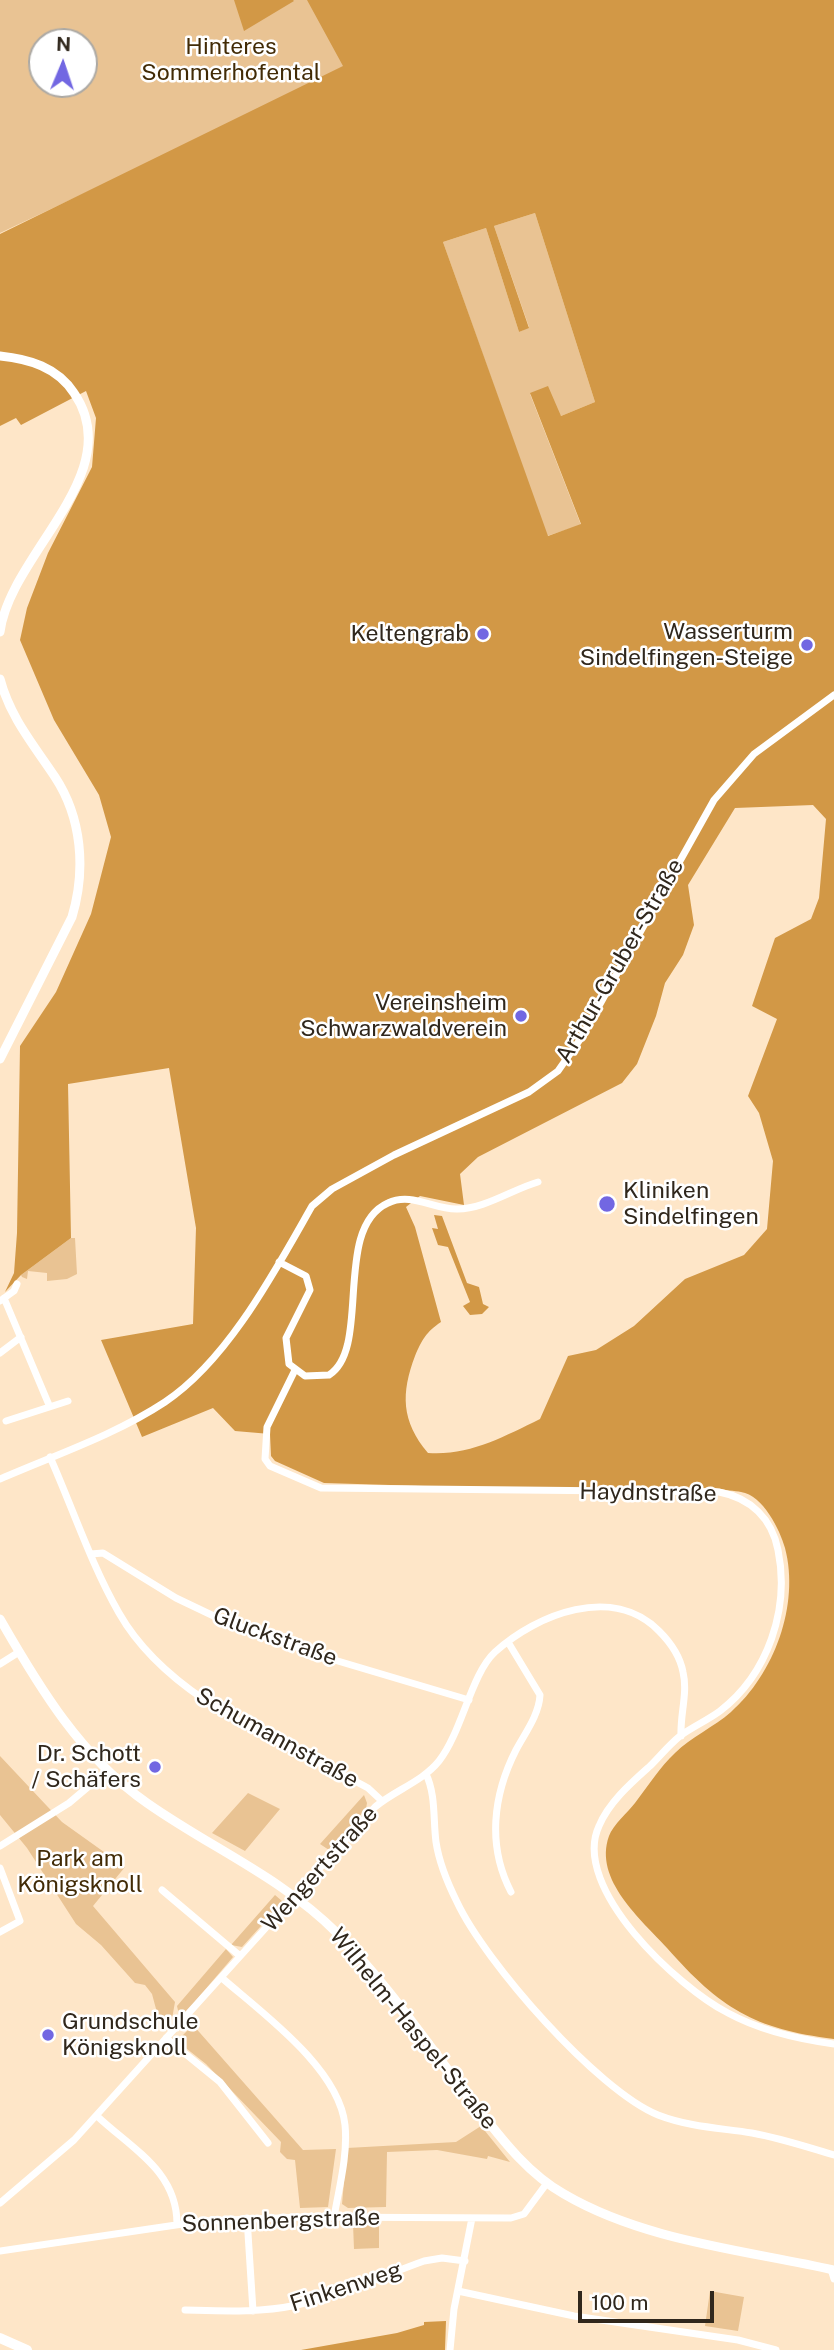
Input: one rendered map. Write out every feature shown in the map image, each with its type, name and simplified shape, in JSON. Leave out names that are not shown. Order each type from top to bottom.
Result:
[{"type":"main road","points":[[0,2338],[27,2350]]},
{"type":"street","points":[[0,356],[33,362],[61,377],[83,411],[89,444],[79,477],[11,596],[0,632]]},
{"type":"street","points":[[0,679],[18,725],[55,777],[70,805],[77,832],[80,875],[77,901],[63,938],[0,1059]]},
{"type":"street","name":"Arthur-Gruber-Straße","points":[[0,1479],[132,1420],[166,1401],[185,1385],[226,1342],[312,1206],[332,1189],[431,1136],[529,1092],[558,1071],[582,1038],[714,800],[754,754],[834,695]]},
{"type":"street","points":[[279,1262],[299,1271],[309,1282],[308,1297],[286,1338],[286,1356],[295,1370],[305,1376],[323,1377],[335,1371],[345,1358],[359,1246],[369,1220],[377,1209],[397,1200],[408,1199],[454,1209],[468,1208],[538,1182]]},
{"type":"street","points":[[17,1284],[13,1292],[2,1299],[49,1405]]},
{"type":"street","points":[[0,1353],[21,1337]]},
{"type":"street","name":"Haydnstraße","points":[[295,1370],[267,1427],[265,1459],[271,1466],[315,1486],[523,1492],[719,1492],[741,1500],[757,1510],[773,1529],[781,1563],[782,1601],[777,1623],[749,1682],[722,1710],[681,1735],[628,1786],[599,1825],[594,1859],[602,1886],[645,1944],[695,1994],[757,2026],[804,2040],[834,2044]]},
{"type":"street","points":[[6,1421],[68,1401]]},
{"type":"street","name":"Schumannstraße","points":[[50,1457],[90,1554],[127,1626],[141,1644],[183,1685],[217,1708],[368,1788],[382,1801]]},
{"type":"street","name":"Gluckstraße","points":[[90,1554],[103,1553],[176,1598],[268,1637],[469,1700]]},
{"type":"street","name":"Wengertstraße","points":[[0,2203],[46,2166],[97,2116],[382,1801],[425,1774],[450,1743],[491,1657],[508,1642],[544,1619],[571,1611],[615,1608],[643,1617],[666,1637],[683,1671],[681,1735]]},
{"type":"street","name":"Wilhelm-Haspel-Straße","points":[[0,1619],[48,1700],[108,1770],[145,1802],[296,1895],[361,1959],[503,2142],[547,2183],[581,2203],[649,2228],[833,2273]]},
{"type":"street","points":[[508,1642],[540,1695],[533,1720],[505,1778],[495,1829],[498,1859],[511,1892]]},
{"type":"street","points":[[0,1664],[19,1651]]},
{"type":"street","points":[[0,1846],[69,1803],[108,1770]]},
{"type":"street","points":[[425,1774],[431,1785],[437,1846],[453,1894],[473,1931],[494,1962],[605,2082],[635,2104],[681,2123],[752,2133],[834,2154]]},
{"type":"street","points":[[0,1868],[20,1921],[0,1932]]},
{"type":"street","points":[[162,1890],[240,1956]]},
{"type":"street","points":[[222,1978],[302,2051],[329,2086],[340,2106],[345,2137],[334,2217]]},
{"type":"street","points":[[166,2038],[220,2082],[268,2143]]},
{"type":"street","points":[[97,2116],[164,2177],[175,2196],[177,2224]]},
{"type":"street","name":"Sonnenbergstraße","points":[[0,2251],[177,2224],[247,2218],[520,2216],[547,2183]]},
{"type":"street","points":[[450,2350],[472,2217]]},
{"type":"street","points":[[247,2218],[253,2311]]},
{"type":"street","name":"Finkenweg","points":[[185,2310],[253,2311],[316,2300],[424,2261],[442,2258],[464,2261]]},
{"type":"street","points":[[458,2291],[574,2316],[738,2340],[776,2350]]},
{"type":"green space","name":"Hinteres Sommerhofental","points":[[0,0],[573,0],[87,192],[0,233]]},
{"type":"green space","points":[[535,213],[595,402],[561,416],[530,394],[581,525],[547,536],[443,242],[486,228],[519,332],[529,327],[494,226]]},
{"type":"green space","points":[[71,1238],[75,1238],[77,1274],[67,1279],[47,1281],[47,1273],[28,1271],[27,1279],[22,1277],[21,1275]]},
{"type":"green space","name":"Park am Königsknoll","points":[[0,1756],[62,1822],[125,1867],[93,1906],[175,2002],[172,2019],[165,2028],[159,2020],[152,1994],[145,1985],[135,1983],[101,1945],[76,1924],[27,1848],[0,1815]]},
{"type":"green space","points":[[248,1793],[280,1809],[245,1851],[212,1833]]},
{"type":"green space","points":[[364,1795],[366,1809],[329,1850],[320,1844]]},
{"type":"green space","points":[[275,1895],[282,1901],[281,1905],[259,1923],[261,1926],[242,1947],[231,1945]]},
{"type":"green space","points":[[226,1949],[233,1957],[180,2019],[177,2006]]},
{"type":"green space","points":[[193,2025],[303,2150],[336,2149],[328,2207],[300,2208],[295,2160],[287,2159],[280,2152],[281,2142],[206,2064],[177,2041]]},
{"type":"green space","points":[[481,2126],[510,2162],[488,2156],[487,2159],[437,2150],[387,2152],[386,2207],[348,2208],[342,2204],[347,2148],[456,2142]]},
{"type":"green space","points":[[353,2224],[379,2224],[379,2248],[354,2249]]},
{"type":"green space","points":[[710,2291],[744,2297],[738,2331],[705,2326]]},
{"type":"shaded area","points":[[234,0],[293,0],[294,1],[244,31]]},
{"type":"shaded area","points":[[307,0],[834,0],[834,2039],[806,2035],[760,2022],[722,2001],[686,1969],[633,1912],[614,1883],[608,1868],[606,1852],[614,1827],[675,1753],[731,1712],[746,1696],[760,1678],[780,1637],[786,1615],[789,1570],[779,1532],[756,1499],[741,1492],[716,1488],[490,1488],[324,1483],[275,1461],[271,1456],[270,1434],[235,1431],[213,1408],[142,1437],[101,1340],[193,1324],[196,1228],[169,1068],[68,1084],[71,1238],[21,1275],[5,1292],[14,1273],[17,1233],[20,1046],[56,992],[91,914],[111,837],[99,795],[54,720],[20,640],[27,608],[48,553],[92,467],[96,418],[86,391],[21,425],[16,418],[0,426],[0,234],[343,66]],"holes":[[[535,213],[595,402],[561,416],[548,386],[530,393],[581,524],[548,536],[443,242],[486,228],[519,332],[529,328],[494,226]],[[813,805],[826,819],[819,898],[811,919],[775,938],[752,1006],[777,1019],[748,1096],[759,1113],[773,1161],[767,1229],[744,1255],[685,1279],[634,1326],[596,1350],[568,1356],[540,1419],[472,1448],[428,1453],[408,1418],[407,1382],[420,1345],[428,1333],[441,1322],[415,1227],[406,1207],[420,1196],[464,1205],[460,1174],[478,1157],[622,1083],[637,1064],[656,1016],[665,983],[683,955],[694,925],[688,885],[735,808]]]},
{"type":"shaded area","points":[[434,1215],[442,1216],[467,1283],[479,1287],[483,1304],[489,1307],[482,1314],[470,1315],[463,1306],[470,1302],[448,1247],[438,1245],[432,1228],[438,1229]]},
{"type":"shaded area","points":[[446,2321],[445,2350],[301,2350],[397,2333],[424,2325],[424,2322]]},
{"type":"place","name":"Keltengrab","points":[[483,634]]},
{"type":"place","name":"Wasserturm Sindelfingen-Steige","points":[[807,645]]},
{"type":"place","name":"Vereinsheim Schwarzwaldverein","points":[[521,1016]]},
{"type":"place","name":"Kliniken Sindelfingen","points":[[607,1204]]},
{"type":"place","name":"Dr. Schott / Schäfers","points":[[155,1767]]},
{"type":"place","name":"Grundschule Königsknoll","points":[[48,2035]]}]
